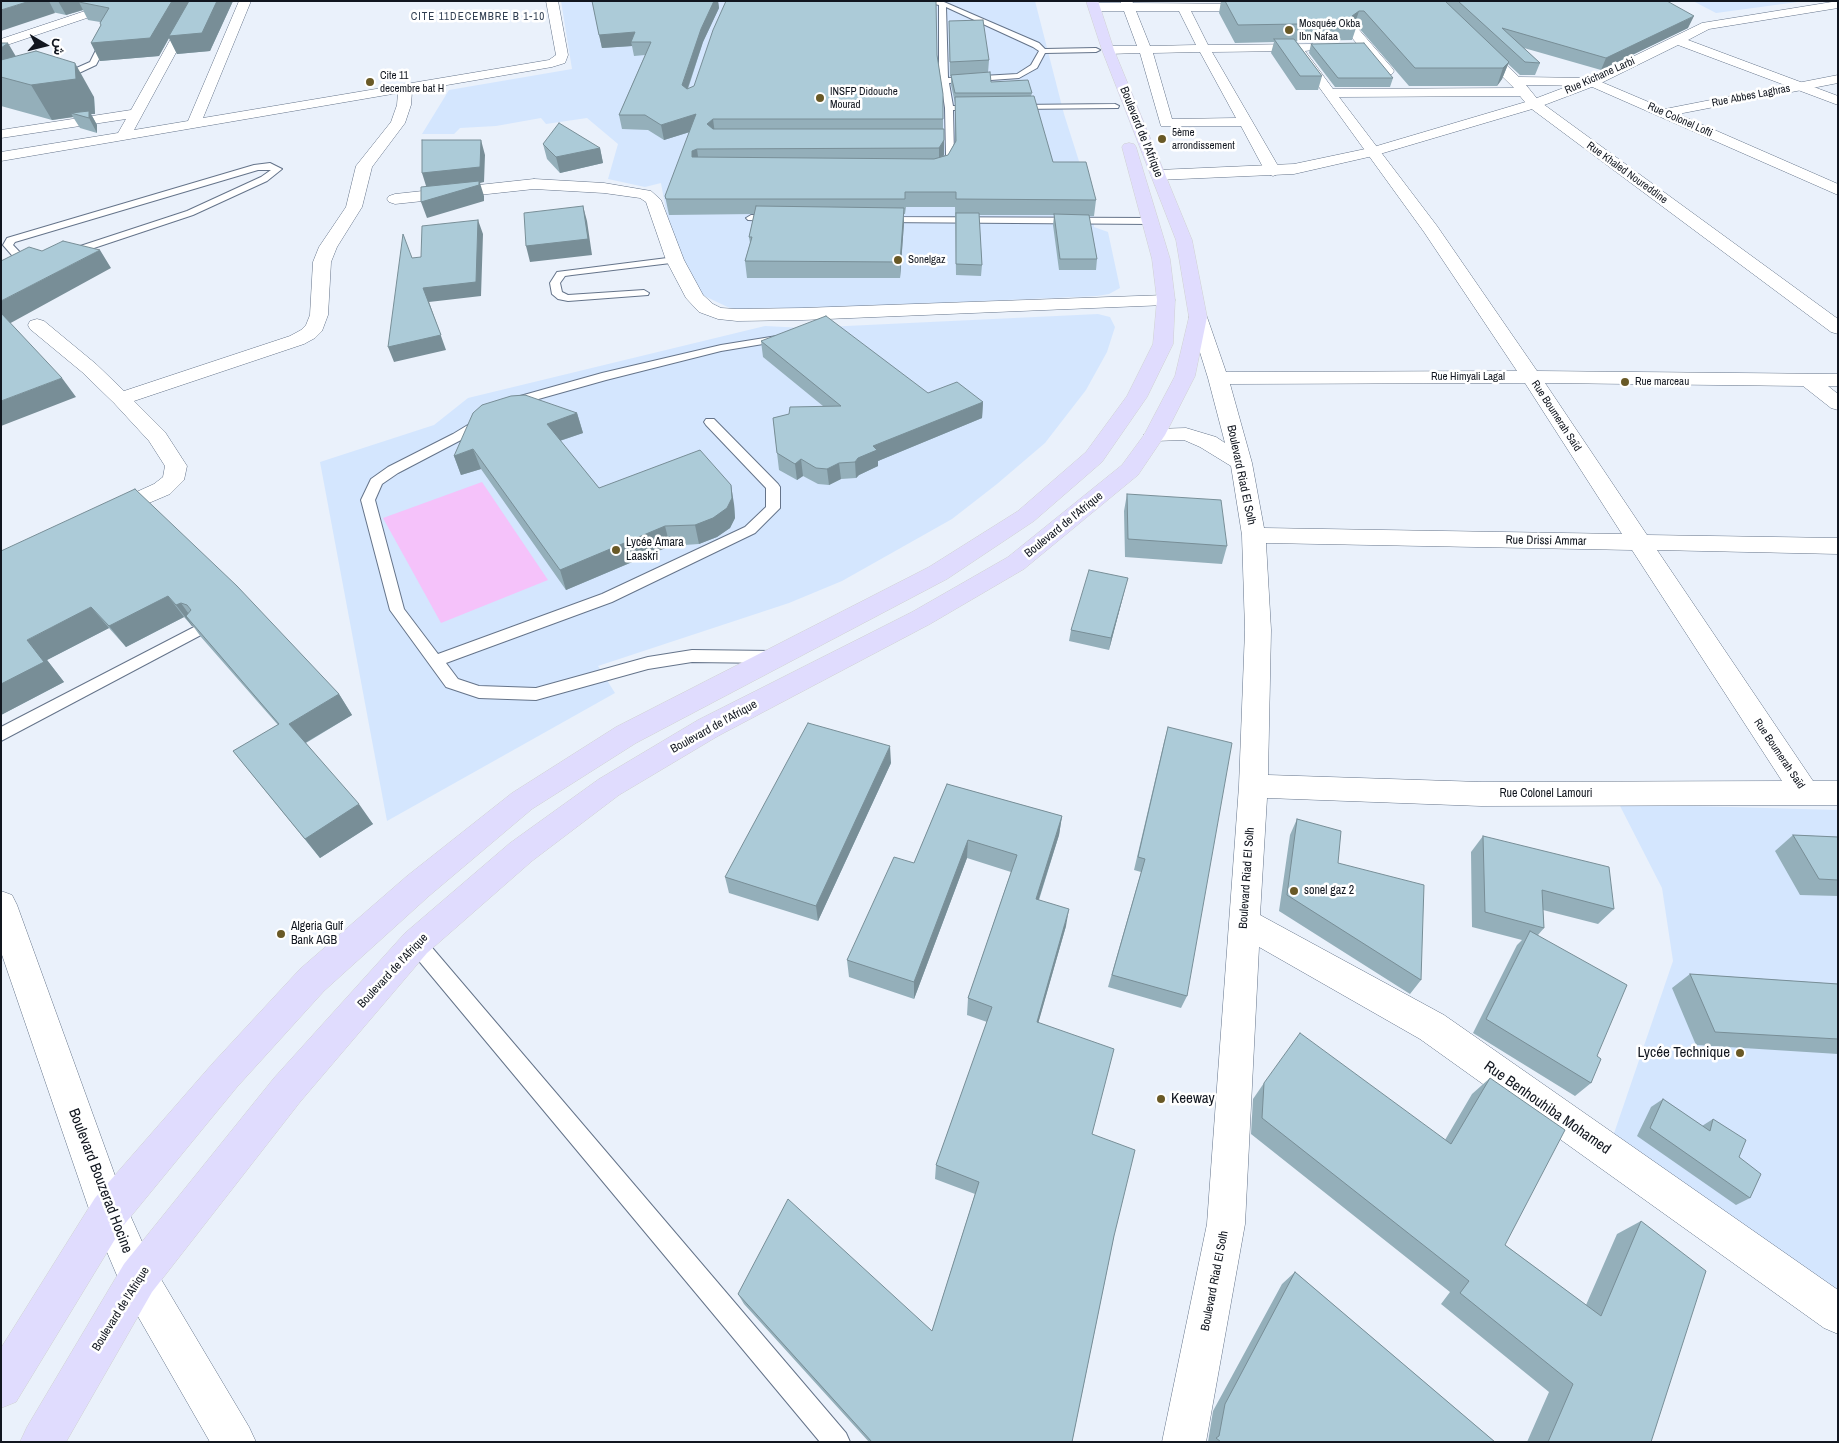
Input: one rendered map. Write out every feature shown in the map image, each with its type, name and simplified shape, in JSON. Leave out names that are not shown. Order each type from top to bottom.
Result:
[{"type":"main road","name":"Boulevard de l'Afrique","points":[[1,1387],[109,1212],[225,1075],[312,980],[418,886],[522,801],[626,735],[772,657],[938,573],[1026,516],[1094,457],[1137,397],[1163,344],[1166,300],[1161,259],[1137,173],[1114,106],[1102,50],[1088,3]]},
{"type":"main road","name":"Boulevard de l'Afrique","points":[[42,1442],[138,1278],[287,1090],[416,943],[521,852],[609,787],[708,728],[921,618],[1016,563],[1130,470],[1154,435],[1185,376],[1194,345],[1198,317],[1184,240],[1160,164],[1102,50]]},
{"type":"street","points":[[4,48],[127,1]]},
{"type":"street","points":[[124,135],[198,1]]},
{"type":"street","points":[[193,125],[245,1]]},
{"type":"street","points":[[1,157],[552,63],[560,60],[562,55],[552,1]]},
{"type":"street","points":[[1088,3],[1273,7]]},
{"type":"street","points":[[1127,4],[1145,49],[1166,123],[1244,122]]},
{"type":"street","name":"Rue Kichane Larbi","points":[[1160,164],[1273,171],[1294,169],[1368,153],[1525,93],[1592,82],[1677,40],[1701,24],[1838,4]]},
{"type":"street","name":"Rue Khaled Noureddine","points":[[1429,5],[1525,93],[1838,328]]},
{"type":"street","points":[[1183,6],[1203,48],[1273,171]]},
{"type":"street","points":[[1352,7],[1328,7],[1366,46],[1405,93]]},
{"type":"street","points":[[1677,40],[1838,101]]},
{"type":"street","points":[[1348,46],[1366,46]]},
{"type":"street","name":"Rue Boumerah Saïd","points":[[1296,47],[1368,153],[1431,230],[1531,377],[1804,792]]},
{"type":"street","points":[[1102,50],[1322,47]]},
{"type":"street","name":"Rue Abbes Laghras","points":[[1664,113],[1838,79]]},
{"type":"street","name":"Rue Colonel Lofti","points":[[1329,93],[1525,93],[1592,82],[1838,190]]},
{"type":"street","points":[[121,399],[297,340],[308,334],[315,327],[319,315],[322,262],[328,247],[354,207],[364,166],[398,123],[404,105],[405,89]]},
{"type":"street","points":[[1,134],[137,113]]},
{"type":"street","name":"Rue Kichane Larbi","points":[[1246,156],[1368,153]]},
{"type":"street","points":[[395,199],[534,184],[632,191],[645,194],[653,200],[675,260],[695,298],[706,308],[718,313],[737,315],[1166,300]]},
{"type":"street","name":"Boulevard Riad El Solh","points":[[1184,1442],[1226,1224],[1253,786],[1258,630],[1254,535],[1241,463],[1218,378],[1198,317]]},
{"type":"street","points":[[37,325],[89,368],[121,399],[157,437],[176,466],[173,480],[162,489],[88,522]]},
{"type":"street","name":"Rue Himyali Lagal","points":[[1218,378],[1531,377],[1838,380]]},
{"type":"street","points":[[1810,381],[1838,404]]},
{"type":"street","points":[[1154,435],[1186,434],[1208,442],[1241,463]]},
{"type":"street","name":"Rue Drissi Ammar","points":[[1254,535],[1838,546]]},
{"type":"street","name":"Rue Colonel Lamouri","points":[[1253,786],[1481,794],[1838,793]]},
{"type":"street","name":"Boulevard Bouzerad Hocine","points":[[1,905],[109,1212],[138,1278],[234,1442]]},
{"type":"street","name":"Rue Benhouhiba Mohamed","points":[[1244,922],[1432,1027],[1838,1314]]},
{"type":"lane","points":[[923,1],[942,4],[1036,45],[1043,51],[1102,50]]},
{"type":"lane","points":[[933,169],[943,167],[950,155],[949,108],[941,26],[942,4]]},
{"type":"lane","points":[[51,72],[85,68],[93,63],[104,42]]},
{"type":"lane","points":[[945,81],[1019,76],[1034,66],[1043,51]]},
{"type":"lane","points":[[1010,107],[1114,106]]},
{"type":"lane","points":[[949,108],[991,107]]},
{"type":"lane","points":[[940,139],[949,138]]},
{"type":"lane","points":[[27,266],[8,245],[11,240],[257,167],[270,166],[276,169],[264,179],[190,213],[54,257]]},
{"type":"lane","points":[[751,218],[789,218]]},
{"type":"lane","points":[[875,220],[1151,221]]},
{"type":"lane","points":[[644,293],[562,298],[557,294],[555,283],[557,277],[572,272],[675,260]]},
{"type":"lane","points":[[772,657],[692,656],[648,664],[536,694],[479,692],[452,683],[397,610],[368,500],[376,482],[381,478],[458,437],[510,403],[721,348],[797,336]]},
{"type":"lane","points":[[435,661],[607,598],[750,530],[773,508],[773,488],[710,422]]},
{"type":"lane","points":[[1,735],[196,631]]},
{"type":"lane","points":[[416,943],[837,1442]]},
{"type":"shaded area","points":[[561,1],[1035,1],[1064,114],[1084,177],[1094,218],[1094,227],[1108,232],[1120,288],[1109,294],[1097,296],[738,312],[694,291],[669,227],[661,183],[645,187],[608,179],[618,144],[587,118],[546,124],[541,118],[496,126],[460,128],[454,134],[422,134],[449,90],[572,69]]},
{"type":"shaded area","points":[[1693,1],[1805,1],[1716,13]]},
{"type":"shaded area","name":"Lycée Amara Laaskri","points":[[1098,314],[1110,317],[1115,327],[1107,352],[1086,390],[1045,443],[952,519],[842,581],[789,603],[598,666],[615,693],[387,821],[320,462],[434,425],[468,398],[765,326],[804,328]]},
{"type":"shaded area","points":[[482,482],[548,580],[441,623],[383,518]]},
{"type":"shaded area","name":"Lycée Technique","points":[[1619,804],[1838,810],[1838,1303],[1610,1145],[1673,961],[1662,888]]},
{"type":"building","points":[[1,1],[30,1],[1,10]]},
{"type":"building","points":[[172,1],[150,38],[91,43],[109,8],[79,2]]},
{"type":"building","points":[[189,1],[217,1],[202,33],[169,36]]},
{"type":"building","name":"INSFP Didouche Mourad","points":[[592,1],[714,1],[701,29],[682,85],[687,89],[694,86],[713,30],[726,1],[936,1],[937,55],[943,94],[943,119],[713,119],[707,124],[713,129],[944,129],[944,140],[939,148],[697,149],[692,151],[692,157],[934,159],[948,155],[956,141],[955,97],[1034,96],[1053,162],[1086,162],[1096,200],[956,199],[956,192],[905,192],[905,199],[666,199],[665,196],[696,114],[661,125],[645,115],[619,115],[651,42],[631,42],[635,32],[599,35]]},
{"type":"building","points":[[1225,1],[1445,1],[1509,62],[1503,68],[1415,68],[1364,11],[1359,11],[1352,16],[1357,23],[1238,25]]},
{"type":"building","points":[[1458,1],[1667,1],[1694,16],[1606,58],[1502,28],[1540,63],[1525,62]]},
{"type":"building","points":[[983,20],[989,60],[950,62],[949,21]]},
{"type":"building","points":[[1274,39],[1294,39],[1322,76],[1300,76]]},
{"type":"building","points":[[1,43],[8,43],[1,48]]},
{"type":"building","points":[[1364,43],[1393,78],[1338,78],[1311,44]]},
{"type":"building","points":[[36,51],[75,63],[76,79],[31,85],[1,77],[1,60]]},
{"type":"building","points":[[990,72],[991,82],[1028,80],[1032,93],[955,93],[951,75]]},
{"type":"building","points":[[89,111],[89,118],[71,113]]},
{"type":"building","points":[[559,123],[600,148],[556,157],[543,144]]},
{"type":"building","points":[[422,140],[481,140],[480,167],[422,173]]},
{"type":"building","points":[[479,181],[479,185],[421,202],[421,187]]},
{"type":"building","points":[[583,206],[588,239],[526,246],[524,213]]},
{"type":"building","points":[[756,206],[904,208],[900,262],[745,261],[752,237],[749,237]]},
{"type":"building","points":[[956,213],[979,213],[982,265],[956,264]]},
{"type":"building","points":[[1054,214],[1089,215],[1097,259],[1060,259]]},
{"type":"building","points":[[478,220],[476,282],[423,288],[441,335],[388,347],[403,234],[412,258],[421,257],[422,226]]},
{"type":"building","points":[[63,241],[100,250],[1,301],[1,261],[29,247],[42,251]]},
{"type":"building","points":[[1,313],[62,378],[1,401]]},
{"type":"building","points":[[826,316],[928,393],[957,382],[983,402],[873,446],[877,450],[858,458],[855,462],[839,463],[827,469],[816,468],[801,459],[795,464],[777,453],[773,418],[789,414],[790,407],[841,406],[761,341]]},
{"type":"building","points":[[525,395],[577,413],[547,424],[599,488],[700,450],[731,485],[732,498],[727,508],[713,518],[695,525],[665,526],[560,570],[473,449],[454,456],[473,413],[482,405],[511,396]]},
{"type":"building","points":[[135,489],[237,586],[339,694],[289,724],[359,804],[305,839],[233,751],[279,724],[186,616],[191,610],[187,605],[181,603],[176,605],[168,596],[109,626],[91,607],[27,640],[44,662],[1,684],[1,551]]},
{"type":"building","points":[[1127,494],[1221,500],[1227,546],[1128,539]]},
{"type":"building","points":[[1089,570],[1128,578],[1111,638],[1071,630]]},
{"type":"building","points":[[808,723],[890,746],[816,906],[725,877]]},
{"type":"building","points":[[1168,727],[1232,743],[1187,996],[1112,975],[1145,859],[1138,857]]},
{"type":"building","points":[[947,784],[1062,816],[1036,899],[1069,909],[1037,1022],[1114,1049],[1092,1134],[1135,1150],[1114,1236],[1072,1442],[872,1442],[738,1294],[788,1199],[932,1331],[979,1182],[936,1165],[992,1007],[968,998],[1017,855],[968,840],[914,982],[847,960],[894,857],[914,863]]},
{"type":"building","points":[[1297,819],[1341,831],[1338,863],[1424,885],[1421,980],[1287,895]]},
{"type":"building","points":[[1793,835],[1838,837],[1838,880],[1819,879]]},
{"type":"building","points":[[1483,836],[1609,867],[1614,909],[1542,890],[1544,928],[1485,912]]},
{"type":"building","points":[[1530,931],[1627,985],[1597,1056],[1601,1059],[1591,1083],[1486,1019]]},
{"type":"building","points":[[1690,974],[1838,984],[1838,1039],[1715,1032]]},
{"type":"building","points":[[1300,1033],[1451,1144],[1490,1078],[1565,1130],[1505,1245],[1601,1316],[1641,1221],[1706,1271],[1651,1442],[1548,1442],[1573,1384],[1460,1293],[1469,1281],[1262,1118],[1264,1083]]},
{"type":"building","points":[[1663,1099],[1710,1131],[1713,1119],[1746,1140],[1739,1157],[1761,1174],[1750,1198],[1650,1128]]},
{"type":"building","points":[[1295,1272],[1495,1442],[1221,1442],[1216,1438],[1219,1436],[1225,1404]]},
{"type":"place","name":"Mosquée Okba Ibn Nafaa","points":[[1289,30]]},
{"type":"place","name":"Cite 11 decembre bat H","points":[[370,82]]},
{"type":"place","name":"INSFP Didouche Mourad","points":[[820,98]]},
{"type":"place","name":"5ème arrondissement","points":[[1162,139]]},
{"type":"place","name":"Sonelgaz","points":[[898,260]]},
{"type":"place","name":"Rue marceau","points":[[1625,382]]},
{"type":"place","name":"Lycée Amara Laaskri","points":[[616,550]]},
{"type":"place","name":"sonel gaz 2","points":[[1294,891]]},
{"type":"place","name":"Algeria Gulf Bank AGB","points":[[281,934]]},
{"type":"place","name":"Lycée Technique","points":[[1740,1053]]},
{"type":"place","name":"Keeway","points":[[1161,1099]]},
{"type":"district","name":"CITE 11DECEMBRE B 1-10","points":[[478,17]]}]
